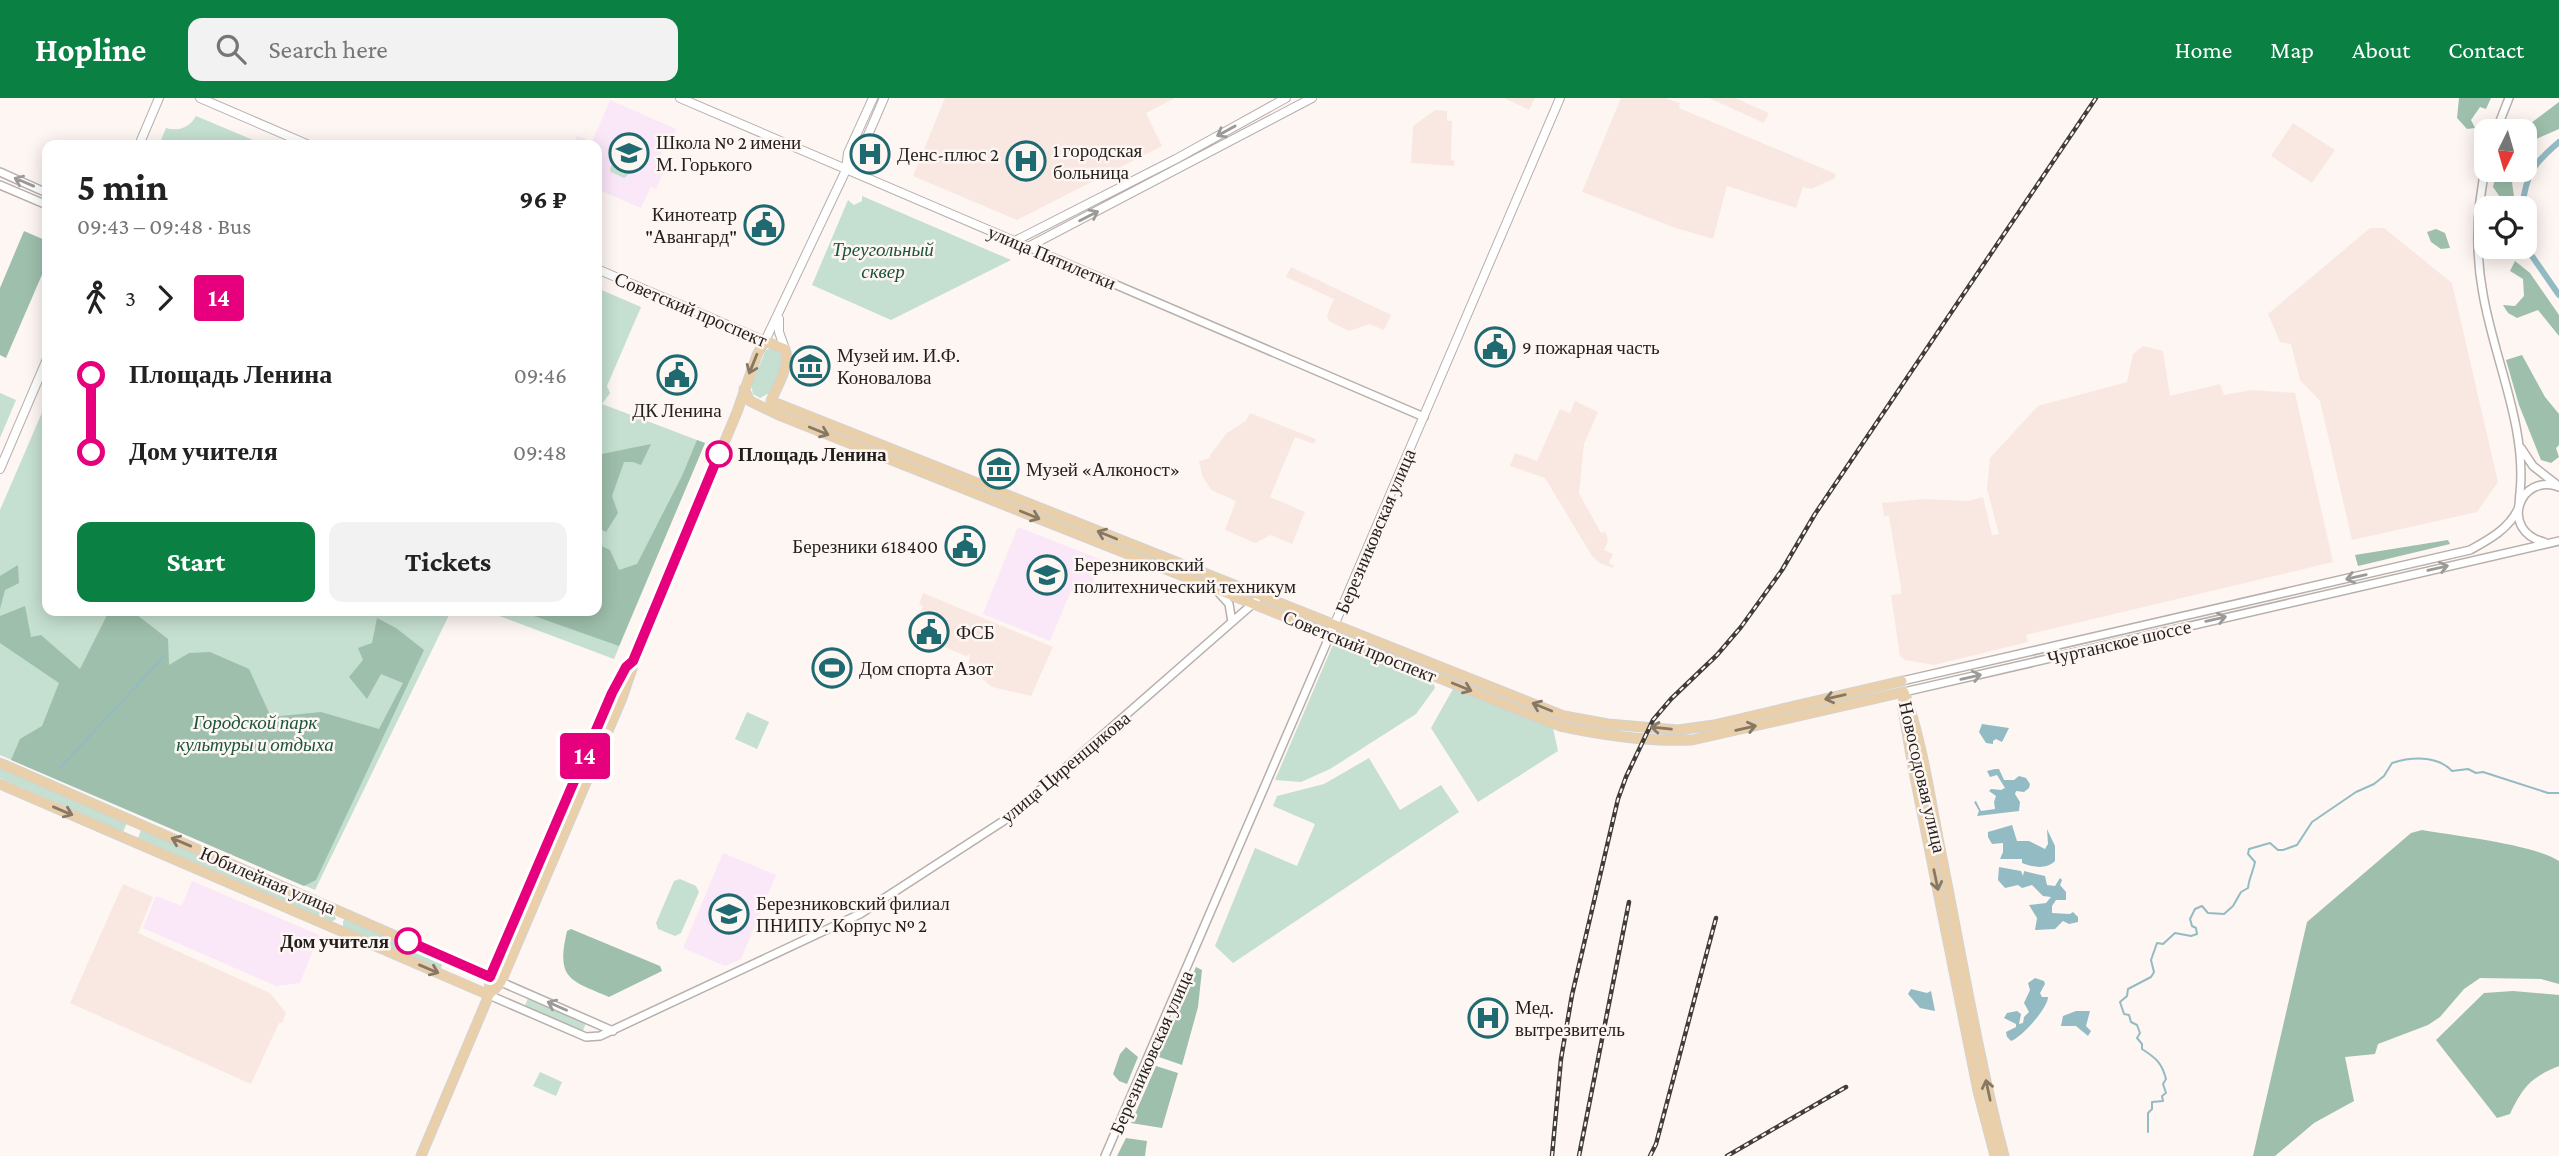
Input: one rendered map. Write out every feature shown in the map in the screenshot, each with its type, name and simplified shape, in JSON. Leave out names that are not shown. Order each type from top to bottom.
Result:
[{"type":"main road","points":[[141,140],[159,98]]},
{"type":"main road","points":[[200,98],[297,140]]},
{"type":"main road","name":"улица Пятилетки","points":[[680,98],[1028,247]]},
{"type":"main road","points":[[489,995],[501,982],[622,698],[633,661],[737,412],[757,355],[846,170],[848,153],[873,98]]},
{"type":"main road","points":[[846,170],[856,163],[884,98]]},
{"type":"main road","points":[[1015,242],[1176,159],[1286,98]]},
{"type":"main road","points":[[1028,247],[1312,98]]},
{"type":"main road","name":"Березниковская улица","points":[[1332,630],[1560,98]]},
{"type":"main road","points":[[1104,194],[1110,205]]},
{"type":"main road","name":"Советский проспект","points":[[602,271],[785,349]]},
{"type":"main road","points":[[737,412],[741,408],[771,401],[786,363],[785,349],[779,332],[781,309]]},
{"type":"main road","points":[[0,469],[42,371]]},
{"type":"main road","points":[[744,389],[746,397],[756,405]]},
{"type":"main road","name":"Советский проспект","points":[[771,401],[1262,596],[1332,630],[1560,726],[1597,734],[1679,740]]},
{"type":"main road","name":"Советский проспект","points":[[756,405],[1252,604],[1332,630],[1564,716],[1608,724],[1678,730],[1714,725]]},
{"type":"main road","points":[[421,1156],[489,995],[490,977],[612,693],[626,667],[633,661]]},
{"type":"main road","points":[[1902,681],[1904,692]]},
{"type":"main road","name":"Чуртанское шоссе","points":[[1714,725],[1902,681]]},
{"type":"main road","name":"Чуртанское шоссе","points":[[1679,740],[1712,736],[1904,692]]},
{"type":"main road","name":"Новосодовая улица","points":[[1904,692],[1903,709],[1913,768],[1978,1091],[1994,1156]]},
{"type":"main road","name":"Новосодовая улица","points":[[1904,692],[1930,797],[1986,1081],[2004,1156]]},
{"type":"main road","points":[[1597,734],[1608,724]]},
{"type":"main road","name":"Юбилейная улица","points":[[0,763],[501,982]]},
{"type":"main road","name":"Юбилейная улица","points":[[0,784],[489,995]]},
{"type":"street","points":[[2501,119],[2509,98]]},
{"type":"street","points":[[0,172],[42,190]]},
{"type":"street","points":[[2482,182],[2478,254],[2482,290],[2487,321],[2521,447],[2522,477],[2518,508],[2521,527],[2535,540],[2555,541]]},
{"type":"street","points":[[0,185],[42,203]]},
{"type":"street","name":"улица Пятилетки","points":[[1028,247],[1424,416]]},
{"type":"street","points":[[2521,447],[2533,466],[2559,487]]},
{"type":"street","name":"Чуртанское шоссе","points":[[1902,681],[2470,550],[2492,538],[2506,525],[2528,491],[2546,484],[2559,487]]},
{"type":"street","name":"Чуртанское шоссе","points":[[1904,692],[2555,541]]},
{"type":"street","points":[[1216,590],[1229,604],[1232,622]]},
{"type":"street","name":"улица Циренщикова","points":[[489,995],[586,1037],[600,1036],[860,914],[1007,818],[1262,596]]},
{"type":"street","name":"Березниковская улица","points":[[1105,1156],[1332,630]]},
{"type":"street","name":"Юбилейная улица","points":[[501,982],[613,1031]]},
{"type":"shaded area","name":"1 городская больница","points":[[945,98],[1175,98],[1146,113],[1162,146],[1017,220],[913,176]]},
{"type":"shaded area","points":[[1504,98],[1535,98],[1529,110]]},
{"type":"shaded area","points":[[1621,98],[1665,98],[1680,103],[1679,108],[1836,174],[1835,178],[1811,189],[1803,187],[1796,208],[1727,186],[1713,239],[1676,228],[1582,192]]},
{"type":"shaded area","points":[[1709,98],[1735,98],[1769,113],[1764,123]]},
{"type":"shaded area","name":"Школа № 2 имени М. Горького","points":[[610,100],[676,129],[669,146],[665,145],[659,159],[667,163],[656,189],[651,187],[641,208],[602,191],[602,140],[593,140]]},
{"type":"shaded area","points":[[1435,110],[1447,111],[1447,121],[1452,121],[1451,160],[1455,161],[1454,166],[1411,163],[1413,126]]},
{"type":"shaded area","points":[[2293,123],[2335,150],[2312,183],[2271,156]]},
{"type":"shaded area","points":[[2370,228],[2384,228],[2452,283],[2498,482],[2477,512],[2352,540],[2320,401],[2300,380],[2291,344],[2280,342],[2268,314]]},
{"type":"shaded area","points":[[1291,267],[1391,315],[1384,330],[1369,324],[1349,331],[1329,321],[1327,315],[1334,299],[1286,277]]},
{"type":"shaded area","points":[[2143,346],[2163,351],[2170,396],[2220,384],[2224,395],[2252,390],[2295,393],[2333,562],[2026,635],[2028,642],[1934,665],[1905,660],[1900,656],[1891,595],[1901,594],[1901,587],[1889,516],[1884,516],[1882,503],[1924,499],[1968,501],[1983,497],[1992,535],[1999,534],[1987,489],[1990,458],[2038,406],[2127,382],[2133,354]]},
{"type":"shaded area","points":[[1575,401],[1598,412],[1584,444],[1579,493],[1601,533],[1605,532],[1607,536],[1608,542],[1604,550],[1613,554],[1609,563],[1613,568],[1600,563],[1592,556],[1545,478],[1510,466],[1515,453],[1537,461],[1560,409],[1570,413]]},
{"type":"shaded area","points":[[1250,413],[1316,439],[1314,444],[1295,437],[1270,497],[1305,512],[1292,544],[1271,535],[1255,543],[1225,530],[1236,501],[1211,490],[1203,477],[1199,461],[1210,458],[1227,433],[1246,421]]},
{"type":"shaded area","name":"Березниковский политехнический техникум","points":[[1018,527],[1102,560],[1087,597],[1071,591],[1050,641],[983,614]]},
{"type":"shaded area","points":[[923,593],[1053,647],[1031,696],[992,687],[968,667],[970,654],[966,656],[911,633],[923,606],[919,604]]},
{"type":"shaded area","name":"Березниковский филиал ПНИПУ. Корпус № 2","points":[[723,853],[776,875],[741,959],[725,966],[683,948]]},
{"type":"shaded area","points":[[192,881],[319,935],[300,983],[276,986],[143,928],[156,896],[182,906]]},
{"type":"shaded area","points":[[123,884],[153,897],[138,933],[270,993],[286,1013],[251,1084],[70,1003]]},
{"type":"green space","points":[[2459,98],[2491,98],[2486,109],[2480,107],[2471,120],[2474,128],[2467,129],[2457,118]]},
{"type":"green space","points":[[2559,102],[2559,129],[2538,138],[2536,119]]},
{"type":"green space","points":[[196,116],[253,140],[161,140],[166,128],[184,128]]},
{"type":"green space","points":[[623,141],[639,145],[640,148],[624,178],[610,169]]},
{"type":"green space","points":[[2494,182],[2513,182],[2514,196],[2499,196],[2493,187]]},
{"type":"green space","name":"Треугольный сквер","points":[[862,196],[1011,260],[891,320],[812,285],[848,200],[854,205],[862,201]]},
{"type":"green space","points":[[2436,229],[2445,233],[2450,248],[2441,249],[2431,242],[2427,232]]},
{"type":"green space","points":[[24,231],[42,239],[42,275],[6,358],[0,355],[0,288]]},
{"type":"green space","points":[[2515,261],[2530,273],[2559,315],[2559,336],[2538,310],[2517,318],[2508,313],[2503,305],[2515,306],[2524,296],[2523,279],[2510,271]]},
{"type":"green space","points":[[602,290],[641,307],[607,386],[610,393],[602,404]]},
{"type":"green space","points":[[771,348],[781,354],[782,366],[771,392],[760,398],[753,394],[751,385],[766,350]]},
{"type":"green space","points":[[2522,355],[2545,397],[2559,414],[2559,445],[2556,448],[2559,457],[2551,463],[2541,460],[2519,405],[2506,360]]},
{"type":"green space","points":[[0,393],[16,400],[0,438]]},
{"type":"green space","points":[[602,404],[705,443],[614,659],[499,616],[602,616]]},
{"type":"green space","name":"Городской парк культуры и отдыха","points":[[42,413],[42,616],[449,616],[315,890],[0,755],[0,510]]},
{"type":"green space","points":[[697,440],[705,443],[619,646],[534,616],[602,616],[602,546],[610,550],[619,570],[637,564],[682,476]]},
{"type":"green space","points":[[651,444],[641,465],[624,462],[612,496],[618,513],[606,532],[602,530],[602,454]]},
{"type":"green space","points":[[2448,540],[2450,544],[2358,566],[2355,555]]},
{"type":"green space","points":[[18,565],[19,583],[5,590],[0,609],[0,576]]},
{"type":"green space","name":"Городской парк культуры и отдыха","points":[[25,606],[31,637],[41,635],[80,669],[106,616],[138,616],[168,639],[169,665],[189,653],[210,652],[249,669],[271,717],[321,712],[379,729],[403,683],[381,674],[367,699],[349,677],[363,660],[358,648],[372,643],[377,618],[396,628],[424,650],[316,880],[304,886],[11,760],[20,739],[42,726],[59,683],[0,643],[0,616]]},
{"type":"green space","points":[[1335,640],[1432,679],[1435,688],[1416,714],[1330,769],[1301,782],[1275,780]]},
{"type":"green space","points":[[1454,687],[1553,728],[1558,751],[1478,802],[1431,728]]},
{"type":"green space","points":[[747,712],[769,722],[757,749],[735,739]]},
{"type":"green space","points":[[1369,758],[1400,810],[1441,785],[1459,812],[1233,963],[1215,946],[1255,848],[1297,866],[1315,824],[1273,806],[1277,796],[1324,784]]},
{"type":"green space","points":[[0,768],[127,823],[123,832],[0,778]]},
{"type":"green space","points":[[141,830],[334,914],[336,919],[331,922],[138,838]]},
{"type":"green space","points":[[2422,830],[2513,845],[2559,861],[2559,984],[2541,979],[2480,978],[2464,989],[2440,1017],[2428,1025],[2378,1044],[2375,1054],[2345,1057],[2354,1101],[2314,1123],[2275,1156],[2253,1156],[2307,922],[2411,833]]},
{"type":"green space","points":[[680,879],[696,886],[699,892],[681,933],[675,936],[658,929],[656,923],[674,881]]},
{"type":"green space","points":[[347,918],[444,961],[440,970],[343,927],[343,921]]},
{"type":"green space","points":[[571,929],[660,966],[662,971],[609,997],[584,986],[569,976],[565,968],[564,947],[567,931]]},
{"type":"green space","points":[[1196,967],[1202,970],[1198,1007],[1182,1065],[1156,1056]]},
{"type":"green space","points":[[2513,991],[2559,995],[2559,1066],[2535,1079],[2519,1097],[2510,1114],[2497,1118],[2436,1040],[2484,993]]},
{"type":"green space","points":[[528,998],[586,1023],[582,1033],[524,1008]]},
{"type":"green space","points":[[1126,1047],[1138,1057],[1127,1084],[1119,1081],[1113,1074],[1120,1054]]},
{"type":"green space","points":[[1156,1066],[1178,1073],[1162,1128],[1131,1123]]},
{"type":"green space","points":[[540,1072],[562,1082],[556,1096],[533,1086]]},
{"type":"green space","points":[[1126,1138],[1147,1141],[1145,1156],[1117,1156]]},
{"type":"water","points":[[1982,724],[2009,728],[2002,742],[1996,739],[1993,744],[1986,743],[1979,732]]},
{"type":"water","points":[[1999,769],[2004,780],[2014,780],[2019,776],[2026,778],[2030,784],[2029,788],[2024,792],[2016,791],[2020,802],[2019,811],[1977,816],[1979,811],[1974,802],[1976,801],[1981,811],[1995,809],[1996,796],[1989,791],[2005,788],[1997,775],[1990,777],[1987,771]]},
{"type":"water","points":[[2012,825],[2017,841],[2029,841],[2045,849],[2048,844],[2047,829],[2055,846],[2055,861],[2039,867],[2022,863],[2022,859],[2000,859],[2003,843],[1992,844],[1988,832]]},
{"type":"water","points":[[1999,867],[2021,871],[2023,876],[2024,871],[2045,876],[2047,885],[2055,886],[2060,878],[2060,885],[2066,892],[2066,900],[2056,900],[2052,913],[2073,912],[2078,917],[2078,922],[2069,924],[2063,921],[2055,929],[2035,930],[2037,918],[2029,905],[2046,903],[2051,897],[2043,896],[2032,885],[2005,888],[1998,880]]},
{"type":"water","points":[[2035,978],[2044,981],[2040,993],[2042,997],[2048,997],[2047,1002],[2034,1022],[2011,1041],[2006,1032],[2016,1027],[2016,1024],[2004,1018],[2007,1013],[2017,1011],[2021,1014],[2019,1024],[2023,1023],[2029,1012],[2024,1003],[2030,990],[2028,983]]},
{"type":"water","points":[[1911,989],[1927,993],[1931,991],[1935,1011],[1920,1008],[1908,994]]},
{"type":"water","points":[[2076,1011],[2090,1011],[2086,1026],[2091,1031],[2088,1036],[2076,1026],[2061,1026],[2063,1016]]},
{"type":"waterway","points":[[2524,196],[2532,170],[2559,142]]},
{"type":"waterway","points":[[2534,259],[2559,295]]},
{"type":"waterway","points":[[60,768],[165,655]]},
{"type":"waterway","points":[[2148,1132],[2148,1113],[2152,1109],[2152,1102],[2163,1101],[2162,1096],[2166,1093],[2163,1084],[2166,1079],[2158,1061],[2142,1049],[2137,1038],[2140,1033],[2137,1025],[2131,1022],[2129,1015],[2124,1014],[2120,1002],[2127,996],[2128,989],[2151,977],[2154,972],[2151,960],[2157,943],[2163,944],[2175,933],[2191,936],[2197,934],[2190,919],[2195,909],[2202,906],[2208,913],[2224,914],[2233,906],[2241,892],[2248,888],[2255,862],[2248,854],[2249,849],[2270,843],[2278,850],[2297,845],[2312,822],[2356,792],[2374,784],[2384,776],[2392,763],[2407,759],[2431,760],[2452,771],[2468,769],[2476,773],[2483,772],[2548,793],[2559,793]]},
{"type":"railway","points":[[1552,1156],[1561,1059],[1572,995],[1618,799],[1653,720],[1717,655],[1782,570],[1815,514],[2096,98]]},
{"type":"railway","points":[[1579,1156],[1629,902]]},
{"type":"railway","points":[[1650,1156],[1656,1144],[1716,918]]},
{"type":"railway","points":[[1727,1156],[1846,1087]]},
{"type":"bus line","name":"14","points":[[408,941],[490,977],[612,693],[626,667],[633,661],[719,454]]},
{"type":"place","name":"Школа № 2 имени М. Горького","points":[[629,153]]},
{"type":"place","name":"Денс-плюс 2","points":[[870,154]]},
{"type":"place","name":"1 городская больница","points":[[1026,161]]},
{"type":"place","name":"Кинотеатр \"Авангард\"","points":[[764,225]]},
{"type":"place","name":"9 пожарная часть","points":[[1495,347]]},
{"type":"place","name":"Музей им. И.Ф. Коновалова","points":[[810,366]]},
{"type":"place","name":"ДК Ленина","points":[[677,375]]},
{"type":"place","name":"Площадь Ленина","points":[[719,454]]},
{"type":"place","name":"Музей «Алконост»","points":[[999,469]]},
{"type":"place","name":"Березники 618400","points":[[965,546]]},
{"type":"place","name":"Березниковский политехнический техникум","points":[[1047,575]]},
{"type":"place","name":"ФСБ","points":[[929,632]]},
{"type":"place","name":"Дом спорта Азот","points":[[832,668]]},
{"type":"place","name":"Березниковский филиал ПНИПУ. Корпус № 2","points":[[729,914]]},
{"type":"place","name":"Дом учителя","points":[[408,941]]},
{"type":"place","name":"Мед. вытрезвитель","points":[[1488,1018]]}]
